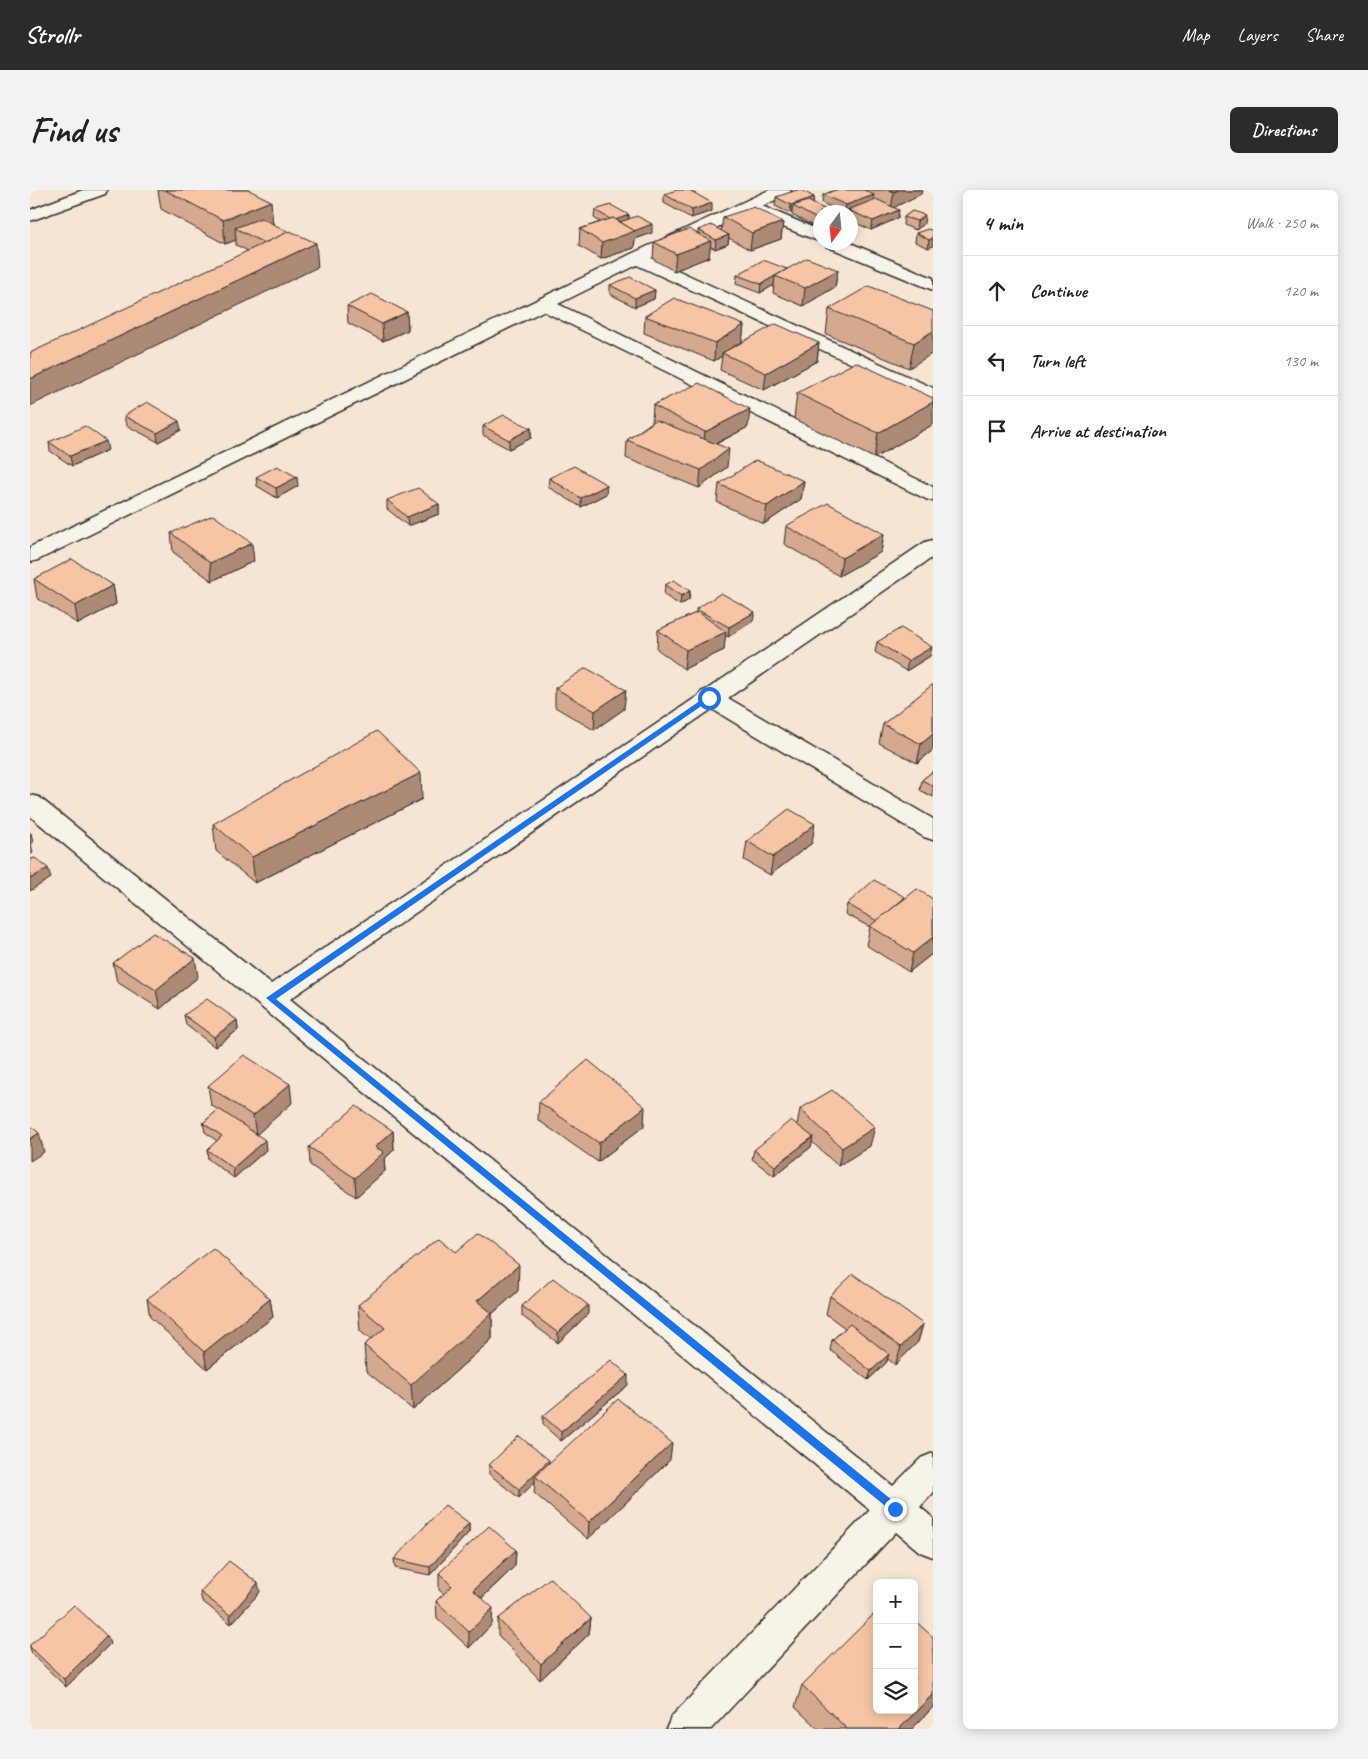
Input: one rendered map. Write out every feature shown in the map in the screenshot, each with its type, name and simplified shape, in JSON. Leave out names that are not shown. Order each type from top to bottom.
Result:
[{"type":"street","points":[[30,216],[99,190]]},
{"type":"street","points":[[30,555],[636,258],[783,190]]},
{"type":"street","points":[[747,207],[813,235]]},
{"type":"street","points":[[851,250],[933,285]]},
{"type":"street","points":[[636,258],[933,395]]},
{"type":"street","points":[[544,304],[933,495]]},
{"type":"street","points":[[270,998],[933,547]]},
{"type":"street","points":[[709,698],[933,831]]},
{"type":"street","points":[[30,803],[933,1540]]},
{"type":"street","points":[[685,1729],[933,1468]]},
{"type":"building","points":[[165,190],[249,190],[271,201],[223,220]]},
{"type":"building","points":[[677,190],[689,190],[712,203],[692,210],[664,194]]},
{"type":"building","points":[[801,190],[814,197],[791,205],[776,197]]},
{"type":"building","points":[[835,190],[864,190],[874,195],[846,205],[823,195]]},
{"type":"building","points":[[876,199],[899,210],[873,221],[858,214],[858,206]]},
{"type":"building","points":[[808,201],[816,205],[813,205],[813,217],[793,206]]},
{"type":"building","points":[[611,205],[629,215],[615,220],[595,210]]},
{"type":"building","points":[[754,207],[783,222],[752,233],[723,217]]},
{"type":"building","points":[[912,211],[925,215],[917,221],[904,217]]},
{"type":"building","points":[[637,216],[652,224],[634,231],[620,222]]},
{"type":"building","points":[[261,218],[289,232],[264,243],[235,228]]},
{"type":"building","points":[[613,218],[635,231],[602,243],[580,229]]},
{"type":"building","points":[[711,225],[729,235],[716,240],[698,230]]},
{"type":"building","points":[[689,229],[711,241],[676,254],[654,242]]},
{"type":"building","points":[[928,229],[933,231],[933,238],[929,240],[916,233]]},
{"type":"building","points":[[290,231],[316,243],[30,379],[30,353]]},
{"type":"building","points":[[807,258],[838,270],[805,288],[775,276]]},
{"type":"building","points":[[763,260],[787,269],[761,284],[737,275]]},
{"type":"building","points":[[630,277],[655,290],[635,298],[610,285]]},
{"type":"building","points":[[869,286],[933,311],[933,331],[914,343],[829,309]]},
{"type":"building","points":[[372,294],[407,312],[382,324],[347,306]]},
{"type":"building","points":[[674,298],[744,325],[715,343],[645,316]]},
{"type":"building","points":[[776,324],[819,343],[766,373],[722,353]]},
{"type":"building","points":[[856,362],[933,398],[933,402],[878,433],[797,393]]},
{"type":"building","points":[[699,383],[750,409],[705,432],[653,405]]},
{"type":"building","points":[[147,402],[179,421],[157,433],[124,416]]},
{"type":"building","points":[[504,415],[531,428],[509,440],[483,426]]},
{"type":"building","points":[[656,420],[729,449],[701,470],[627,440]]},
{"type":"building","points":[[85,426],[106,441],[70,456],[49,442]]},
{"type":"building","points":[[756,460],[804,481],[767,506],[719,484]]},
{"type":"building","points":[[277,466],[297,477],[276,488],[256,477]]},
{"type":"building","points":[[574,466],[607,485],[581,498],[549,478]]},
{"type":"building","points":[[418,488],[439,504],[407,517],[387,500]]},
{"type":"building","points":[[828,503],[884,534],[842,558],[786,526]]},
{"type":"building","points":[[213,515],[252,543],[210,563],[171,533]]},
{"type":"building","points":[[72,559],[113,585],[75,606],[34,579]]},
{"type":"building","points":[[674,580],[690,591],[681,596],[665,585]]},
{"type":"building","points":[[721,593],[755,612],[729,627],[696,609]]},
{"type":"building","points":[[698,612],[726,632],[686,650],[658,630]]},
{"type":"building","points":[[901,628],[932,647],[908,661],[877,642]]},
{"type":"building","points":[[586,668],[626,690],[595,711],[555,688]]},
{"type":"building","points":[[932,685],[933,734],[921,744],[883,724]]},
{"type":"building","points":[[377,731],[421,773],[252,857],[213,824]]},
{"type":"building","points":[[933,771],[933,786],[922,780]]},
{"type":"building","points":[[789,809],[815,824],[773,857],[747,841]]},
{"type":"building","points":[[35,858],[48,868],[30,879],[30,859]]},
{"type":"building","points":[[874,880],[905,897],[877,921],[847,904]]},
{"type":"building","points":[[917,889],[933,899],[933,937],[913,953],[870,926]]},
{"type":"building","points":[[153,933],[195,958],[156,990],[113,963]]},
{"type":"building","points":[[207,999],[237,1020],[214,1037],[184,1015]]},
{"type":"building","points":[[244,1055],[290,1084],[253,1116],[208,1086]]},
{"type":"building","points":[[588,1060],[645,1107],[599,1143],[539,1102]]},
{"type":"building","points":[[832,1090],[875,1127],[842,1148],[800,1109]]},
{"type":"building","points":[[356,1106],[393,1131],[375,1147],[384,1152],[355,1178],[309,1147]]},
{"type":"building","points":[[219,1109],[265,1140],[233,1168],[207,1150],[222,1136],[203,1123]]},
{"type":"building","points":[[791,1120],[813,1137],[775,1166],[754,1150]]},
{"type":"building","points":[[30,1125],[39,1133],[30,1139]]},
{"type":"building","points":[[478,1233],[519,1265],[477,1301],[492,1313],[411,1385],[364,1345],[385,1328],[358,1305],[439,1238],[456,1252]]},
{"type":"building","points":[[213,1248],[270,1299],[204,1352],[147,1299]]},
{"type":"building","points":[[853,1274],[923,1324],[901,1347],[830,1296]]},
{"type":"building","points":[[553,1278],[588,1305],[558,1333],[522,1306]]},
{"type":"building","points":[[850,1324],[889,1354],[871,1371],[832,1340]]},
{"type":"building","points":[[611,1360],[628,1375],[561,1432],[543,1416]]},
{"type":"building","points":[[618,1399],[672,1443],[589,1522],[535,1476]]},
{"type":"building","points":[[519,1436],[549,1460],[519,1489],[489,1465]]},
{"type":"building","points":[[445,1505],[469,1523],[430,1567],[394,1559]]},
{"type":"building","points":[[489,1526],[516,1550],[473,1590],[493,1608],[469,1632],[436,1601],[452,1586],[439,1573]]},
{"type":"building","points":[[229,1561],[258,1583],[230,1615],[200,1592]]},
{"type":"building","points":[[550,1578],[591,1618],[541,1664],[498,1619]]},
{"type":"building","points":[[74,1605],[107,1636],[64,1679],[30,1645]]},
{"type":"building","points":[[873,1615],[873,1714],[914,1714],[899,1729],[847,1729],[802,1685]]},
{"type":"building","points":[[918,1624],[933,1637],[933,1694],[918,1709]]},
{"type":"route","points":[[709,698],[270,998],[895,1509]]}]
